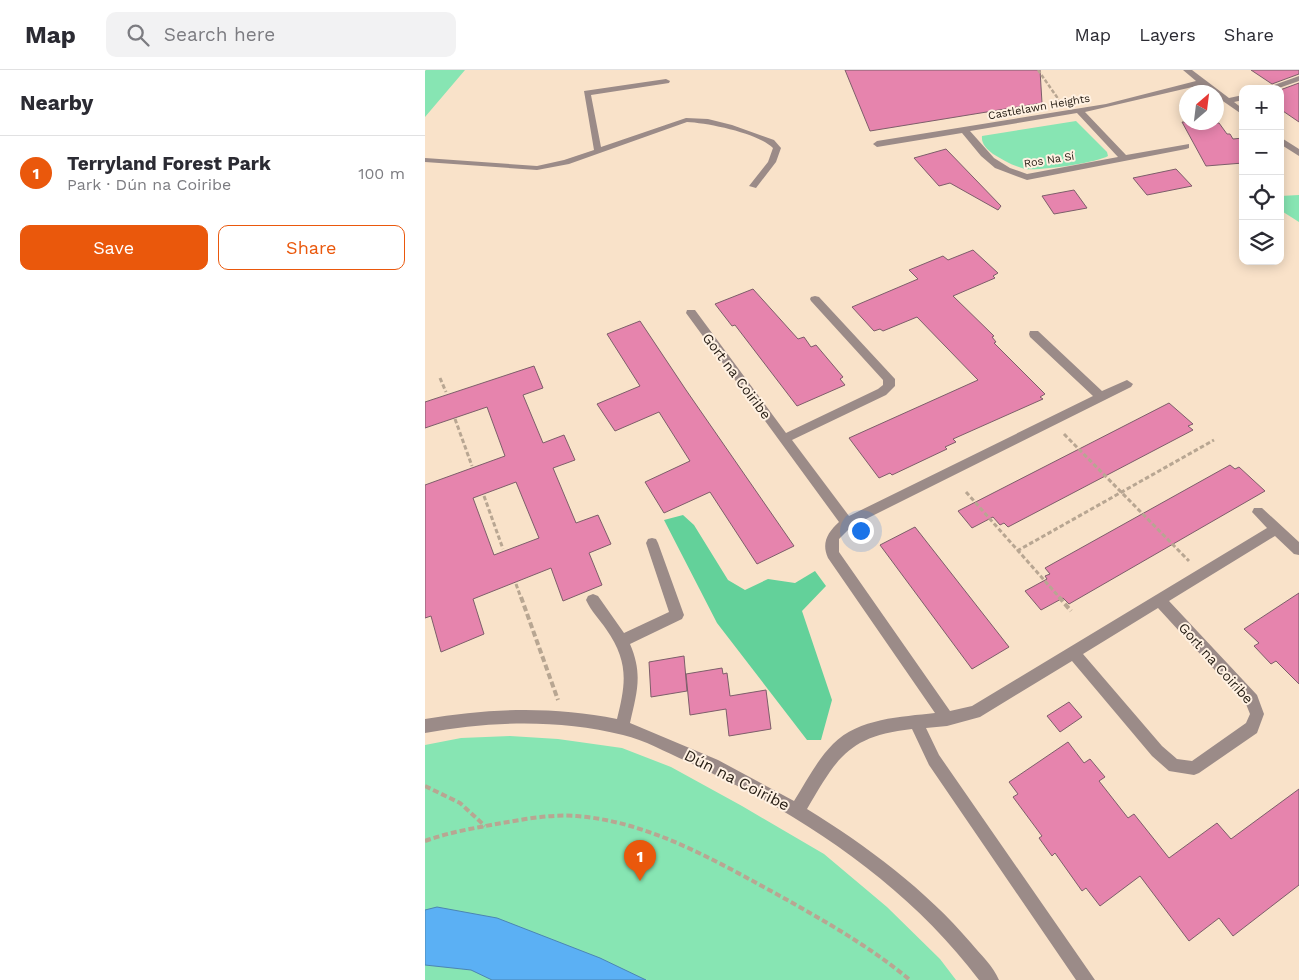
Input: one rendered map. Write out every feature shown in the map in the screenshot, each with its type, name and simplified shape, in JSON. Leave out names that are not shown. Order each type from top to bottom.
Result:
[{"type":"street","points":[[1187,70],[1206,85]]},
{"type":"street","points":[[1279,85],[1299,78]]},
{"type":"street","name":"Castlelawn Heights","points":[[877,144],[1079,111],[1154,95],[1202,82]]},
{"type":"street","points":[[1228,101],[1239,97]]},
{"type":"street","points":[[1224,98],[1239,110]]},
{"type":"street","points":[[1079,111],[1124,158]]},
{"type":"street","name":"Ros Na Sí","points":[[965,131],[981,152],[999,168],[1011,174],[1027,177],[1186,146]]},
{"type":"street","points":[[1284,143],[1299,153]]},
{"type":"street","points":[[784,439],[882,392],[889,386],[889,379],[815,299]]},
{"type":"street","name":"Gort na Coiribe","points":[[691,313],[847,523]]},
{"type":"street","points":[[1034,334],[1101,397]]},
{"type":"street","points":[[947,719],[833,554],[830,547],[831,540],[847,523],[1127,384]]},
{"type":"street","points":[[1258,512],[1299,550]]},
{"type":"street","points":[[797,811],[818,776],[839,748],[865,731],[896,724],[947,719],[975,712],[1276,529]]},
{"type":"street","points":[[622,641],[677,614],[652,543]]},
{"type":"street","points":[[593,600],[622,641],[629,658],[632,679],[622,728]]},
{"type":"street","name":"Gort na Coiribe","points":[[1073,652],[1157,751],[1174,766],[1194,768],[1252,728],[1257,714],[1252,700],[1159,600]]},
{"type":"street","name":"Dún na Coiribe","points":[[425,726],[456,720],[529,716],[601,723],[622,728],[719,767],[797,811],[885,873],[928,910],[963,946],[990,980]]},
{"type":"street","points":[[916,723],[934,760],[1086,980]]},
{"type":"lane","points":[[598,150],[587,93],[666,81]]},
{"type":"lane","points":[[425,160],[537,168],[566,162],[686,120],[701,120],[717,123],[771,142],[777,148],[772,162],[753,186]]},
{"type":"path","points":[[1038,70],[1066,108],[1079,111]]},
{"type":"path","points":[[441,378],[446,392]]},
{"type":"path","points":[[455,419],[472,466]]},
{"type":"path","points":[[1051,421],[1201,573]]},
{"type":"path","points":[[1017,550],[1214,440]]},
{"type":"path","points":[[966,492],[1071,611]]},
{"type":"path","points":[[483,496],[503,549]]},
{"type":"path","points":[[516,584],[565,720]]},
{"type":"path","points":[[425,786],[460,803],[485,826]]},
{"type":"path","points":[[425,841],[461,829],[519,819],[577,816],[622,823],[660,836],[720,864],[803,908],[856,941],[910,980]]},
{"type":"green space","points":[[465,70],[425,117],[425,71]]},
{"type":"green space","points":[[1076,121],[1107,152],[1108,156],[1067,166],[1025,169],[1012,165],[993,154],[982,141],[982,136]]},
{"type":"green space","points":[[1299,195],[1299,222],[1284,213],[1284,196]]},
{"type":"green space","points":[[683,515],[694,525],[728,580],[745,590],[768,579],[795,583],[815,571],[826,586],[802,611],[832,700],[821,740],[807,740],[717,623],[664,520]]},
{"type":"green space","points":[[510,736],[558,739],[622,748],[671,767],[824,854],[887,907],[940,959],[956,980],[425,980],[425,745],[461,738]]},
{"type":"water","points":[[437,907],[497,918],[600,958],[646,980],[492,980],[471,970],[425,965],[425,910]]},
{"type":"building","points":[[845,70],[1040,70],[1042,103],[870,131]]},
{"type":"building","points":[[1251,70],[1299,70],[1299,74],[1272,84]]},
{"type":"building","points":[[1299,83],[1299,122],[1284,112],[1284,89]]},
{"type":"building","points":[[1186,130],[1224,130],[1233,139],[1239,138],[1239,163],[1206,166]]},
{"type":"building","points":[[946,149],[1001,206],[998,210],[950,183],[939,186],[914,158]]},
{"type":"building","points":[[1176,169],[1192,186],[1147,195],[1133,178]]},
{"type":"building","points":[[1074,190],[1087,208],[1054,214],[1042,196]]},
{"type":"building","points":[[973,250],[998,273],[993,276],[995,278],[953,296],[994,336],[992,337],[996,342],[994,343],[1045,394],[1040,397],[1043,399],[953,439],[956,442],[945,447],[947,449],[892,475],[890,473],[879,478],[849,438],[978,380],[917,317],[883,331],[880,329],[874,331],[852,307],[918,279],[909,270],[943,256],[948,260]]},
{"type":"building","points":[[753,289],[798,339],[804,337],[811,347],[816,345],[843,377],[840,379],[845,385],[797,406],[735,325],[732,326],[715,304]]},
{"type":"building","points":[[640,321],[794,546],[757,564],[710,492],[664,513],[645,482],[690,461],[659,412],[615,431],[597,404],[640,386],[607,334]]},
{"type":"building","points":[[534,366],[543,388],[523,395],[543,443],[564,435],[575,460],[553,468],[576,523],[598,515],[611,544],[589,553],[602,585],[563,601],[551,568],[473,599],[484,634],[441,652],[431,616],[425,618],[425,485],[505,456],[487,407],[425,428],[425,402]],"holes":[[[516,482],[539,538],[494,555],[473,498]]]},
{"type":"building","points":[[1169,403],[1193,424],[1188,426],[1193,430],[1008,527],[1004,523],[1000,525],[993,517],[972,528],[958,511]]},
{"type":"building","points":[[1230,465],[1235,469],[1239,467],[1265,491],[1069,604],[1063,598],[1041,610],[1025,591],[1047,579],[1045,576],[1050,574],[1045,568]]},
{"type":"building","points":[[915,527],[1009,647],[972,669],[880,545]]},
{"type":"building","points":[[1299,593],[1299,684],[1276,661],[1271,664],[1254,646],[1259,643],[1244,629]]},
{"type":"building","points":[[684,656],[687,691],[651,697],[649,662]]},
{"type":"building","points":[[722,668],[723,674],[727,673],[730,696],[766,690],[771,729],[729,736],[726,709],[690,715],[686,674]]},
{"type":"building","points":[[1069,702],[1082,717],[1060,732],[1047,716]]},
{"type":"building","points":[[1068,742],[1084,763],[1090,759],[1105,777],[1099,781],[1128,818],[1134,814],[1169,858],[1217,823],[1231,839],[1299,789],[1299,885],[1233,936],[1219,918],[1189,941],[1140,876],[1100,906],[1086,888],[1082,891],[1055,853],[1052,856],[1039,838],[1042,836],[1013,797],[1018,794],[1009,782]]},
{"type":"place","name":"Terryland Forest Park","points":[[640,881]]}]
